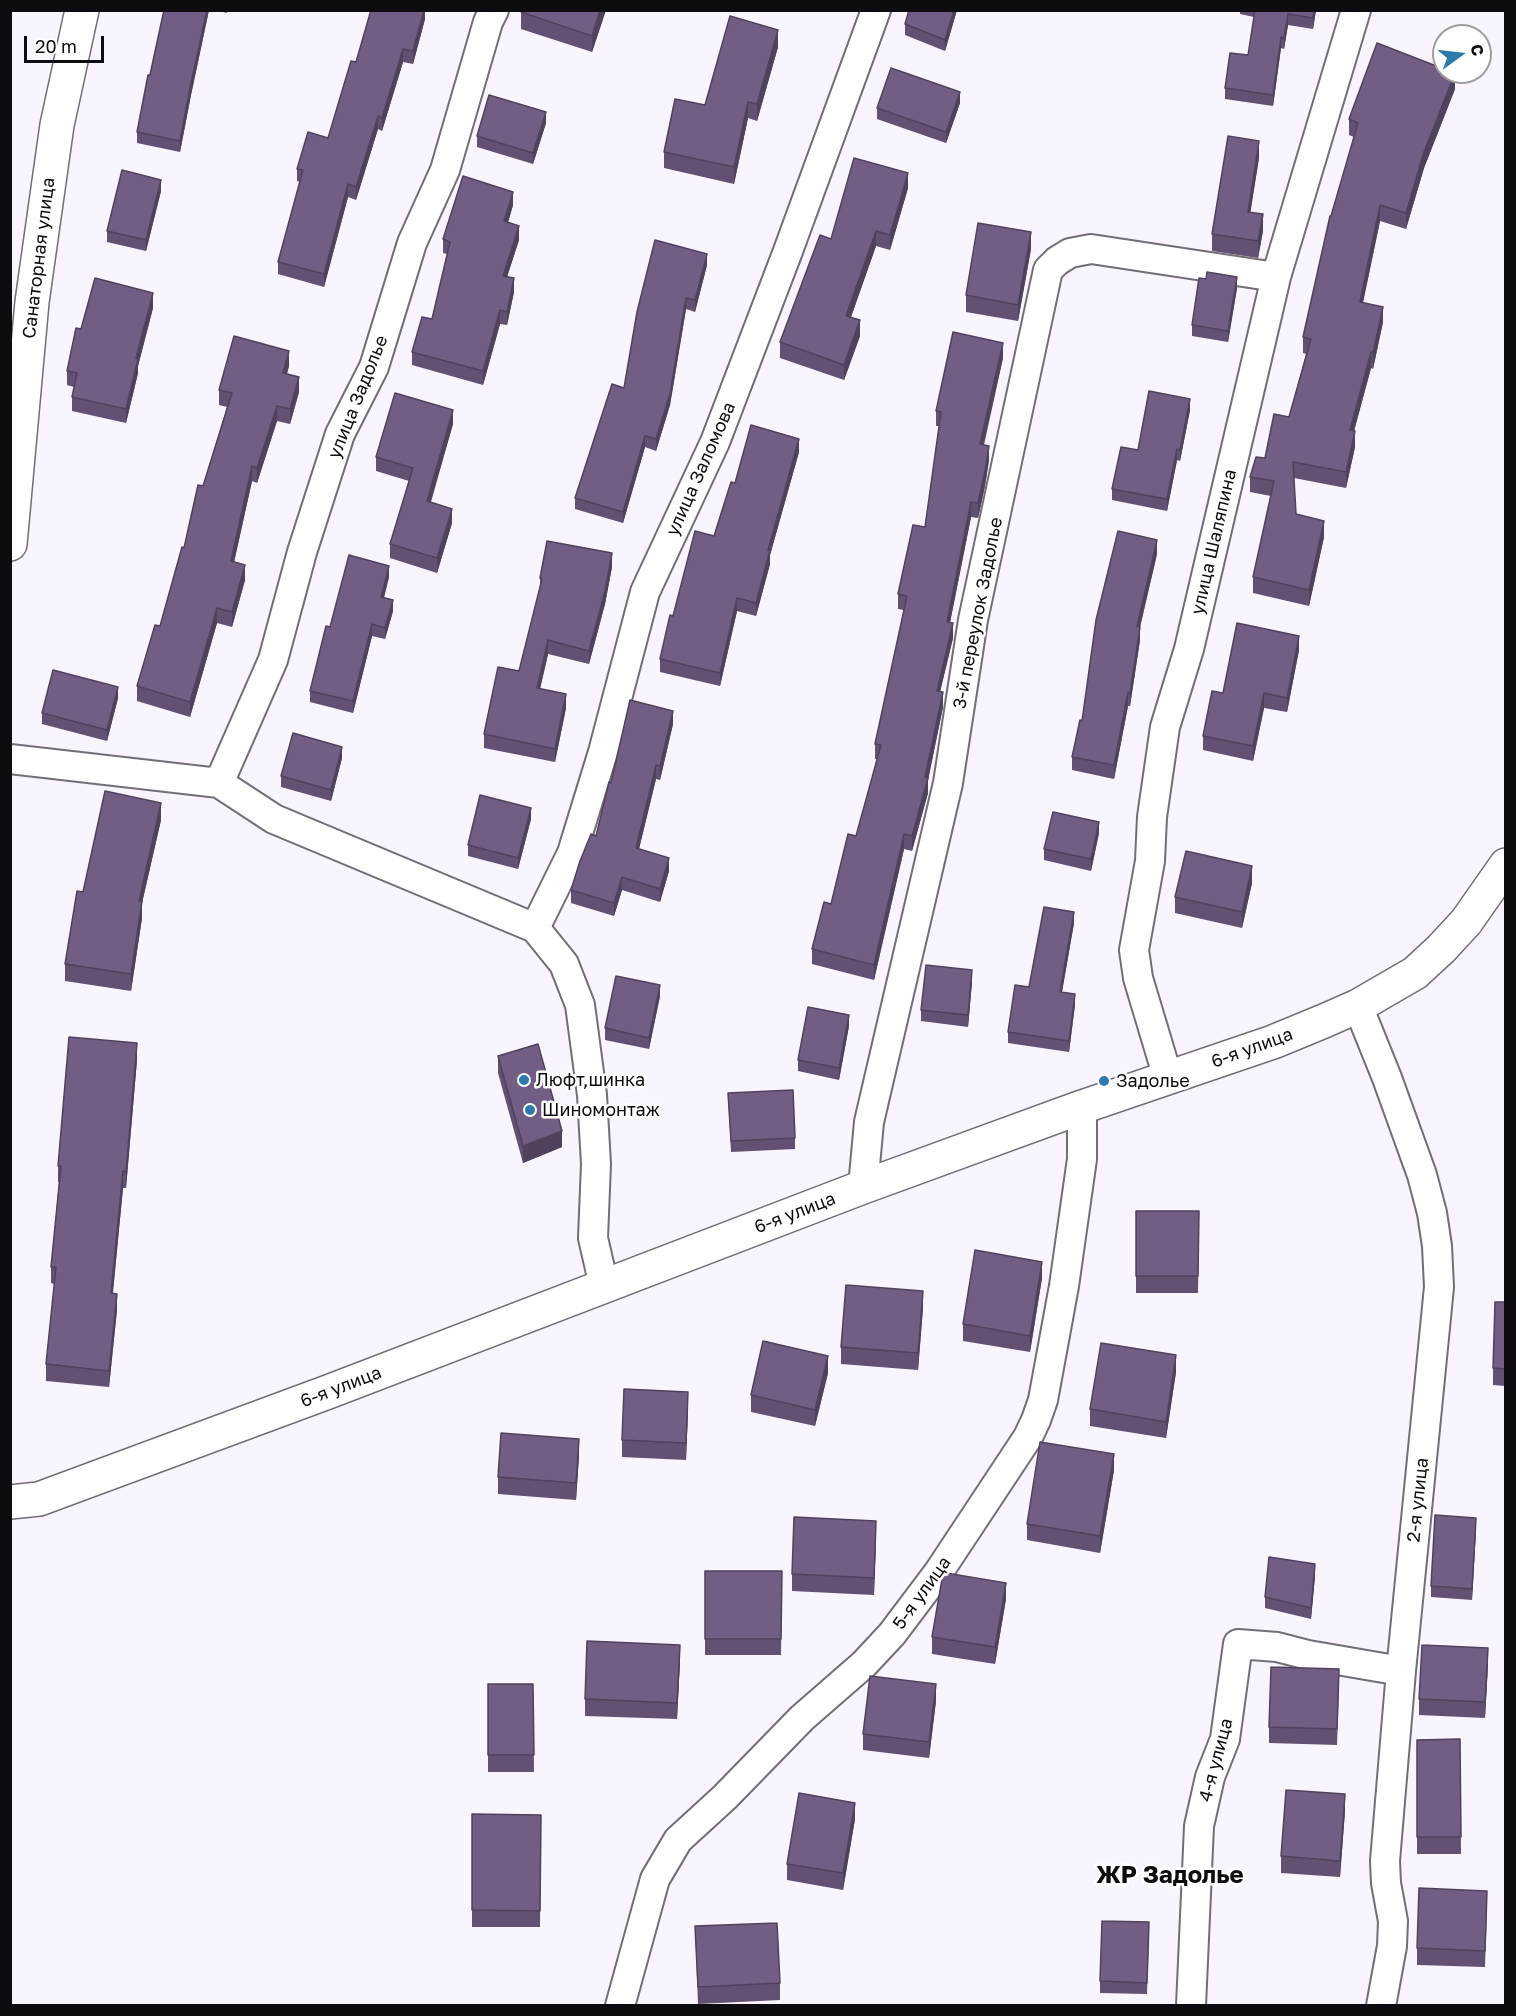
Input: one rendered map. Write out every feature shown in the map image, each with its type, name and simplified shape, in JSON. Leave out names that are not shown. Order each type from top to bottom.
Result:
[{"type":"street","name":"Санаторная улица","points":[[10,544],[32,302],[57,125],[82,10]]},
{"type":"street","name":"улица Задолье","points":[[219,783],[273,660],[302,552],[340,434],[374,367],[412,243],[445,170],[488,22],[494,10]]},
{"type":"street","name":"улица Заломова","points":[[535,928],[572,853],[603,752],[645,592],[715,442],[876,10]]},
{"type":"street","name":"улица Шаляпина","points":[[1168,1078],[1138,978],[1134,950],[1149,861],[1152,817],[1166,727],[1189,650],[1276,277],[1356,10]]},
{"type":"street","name":"3-й переулок Задолье","points":[[863,1187],[869,1122],[948,783],[973,620],[1048,270],[1070,253],[1091,249],[1276,277]]},
{"type":"street","points":[[10,759],[219,783],[274,819],[535,928],[564,964],[580,1005],[592,1095],[596,1164],[593,1238],[604,1286]]},
{"type":"street","name":"6-я улица","points":[[10,1522],[25,1500],[328,1392],[863,1187],[1082,1107],[1274,1042],[1358,1006],[1415,973],[1441,949],[1466,922],[1506,866]]},
{"type":"street","name":"2-я улица","points":[[1358,1006],[1422,1175],[1437,1246],[1439,1287],[1401,1671],[1385,1861],[1386,1883],[1393,1921],[1392,1946],[1381,2006]]},
{"type":"street","name":"5-я улица","points":[[621,2006],[655,1879],[678,1840],[725,1797],[802,1718],[864,1664],[892,1634],[938,1573],[1028,1437],[1043,1400],[1064,1286],[1082,1159],[1082,1107]]},
{"type":"street","name":"4-я улица","points":[[1191,2006],[1199,1826],[1210,1777],[1225,1739],[1238,1644],[1277,1647],[1308,1655],[1401,1671]]},
{"type":"building","points":[[164,10],[207,10],[180,141],[137,132]]},
{"type":"building","points":[[371,10],[424,10],[413,51],[403,49],[382,118],[378,116],[356,187],[348,184],[324,274],[278,262],[303,170],[297,169],[308,132],[328,138],[351,61],[356,62]]},
{"type":"building","points":[[522,10],[600,10],[592,36],[521,12]]},
{"type":"building","points":[[909,10],[954,10],[945,40],[905,24]]},
{"type":"building","points":[[1255,10],[1314,10],[1313,18],[1288,14],[1284,38],[1281,37],[1273,95],[1225,88],[1230,53],[1248,55]]},
{"type":"building","points":[[730,16],[778,30],[757,104],[748,102],[734,167],[664,152],[675,99],[705,105]]},
{"type":"building","points":[[1377,43],[1432,64],[1432,84],[1451,84],[1424,152],[1406,213],[1380,205],[1360,302],[1383,307],[1373,353],[1371,352],[1350,430],[1355,431],[1346,472],[1293,462],[1296,514],[1324,521],[1309,590],[1253,577],[1274,481],[1250,477],[1256,457],[1265,458],[1274,414],[1289,417],[1311,339],[1303,337],[1330,216],[1358,123],[1349,119]]},
{"type":"building","points":[[891,68],[960,92],[946,132],[877,108]]},
{"type":"building","points":[[489,95],[546,112],[533,153],[477,136]]},
{"type":"building","points":[[1228,136],[1259,141],[1248,212],[1263,214],[1258,241],[1212,234]]},
{"type":"building","points":[[854,158],[908,173],[890,235],[876,231],[846,316],[860,320],[844,365],[780,342],[820,235],[831,239]]},
{"type":"building","points":[[122,170],[161,180],[146,240],[107,231]]},
{"type":"building","points":[[463,176],[513,192],[504,221],[519,226],[503,276],[514,278],[507,312],[500,310],[483,371],[412,352],[422,317],[432,319],[450,242],[443,239]]},
{"type":"building","points":[[978,223],[1031,232],[1018,305],[966,295]]},
{"type":"building","points":[[655,240],[707,254],[695,300],[686,298],[670,394],[656,439],[645,436],[623,512],[575,498],[612,384],[624,388],[637,312]]},
{"type":"building","points":[[1207,272],[1237,277],[1228,331],[1192,325],[1199,278],[1206,279]]},
{"type":"building","points":[[95,278],[153,293],[136,358],[138,359],[126,409],[72,397],[77,373],[67,371],[76,328],[81,329]]},
{"type":"building","points":[[953,332],[1003,343],[980,444],[989,446],[985,471],[978,503],[971,502],[947,622],[953,623],[937,691],[943,692],[925,777],[928,778],[912,836],[904,834],[874,965],[812,949],[824,902],[831,904],[848,834],[856,836],[881,745],[875,744],[907,596],[898,594],[913,525],[925,527],[941,412],[936,411]]},
{"type":"building","points":[[234,336],[289,351],[283,373],[299,377],[290,409],[277,406],[257,468],[252,466],[231,561],[245,565],[232,612],[217,608],[190,702],[137,686],[155,625],[160,626],[182,547],[184,548],[198,485],[203,486],[232,393],[219,390]]},
{"type":"building","points":[[1149,391],[1190,399],[1167,499],[1112,489],[1121,447],[1138,450]]},
{"type":"building","points":[[395,393],[453,410],[427,501],[452,509],[437,558],[390,544],[413,468],[376,457]]},
{"type":"building","points":[[751,425],[799,439],[768,550],[770,550],[756,603],[737,598],[720,673],[660,659],[670,615],[673,616],[695,531],[714,536],[731,482],[735,483]]},
{"type":"building","points":[[1118,531],[1157,540],[1137,626],[1140,627],[1130,693],[1128,692],[1114,765],[1072,757],[1080,720],[1082,721],[1096,620]]},
{"type":"building","points":[[547,541],[612,553],[605,591],[589,651],[548,640],[537,688],[566,694],[555,749],[484,734],[498,667],[519,671],[542,579],[540,578]]},
{"type":"building","points":[[349,555],[389,566],[381,597],[393,600],[385,628],[372,624],[353,701],[310,691],[326,626],[330,627]]},
{"type":"building","points":[[1237,623],[1299,636],[1287,698],[1264,693],[1253,746],[1203,736],[1212,691],[1223,693]]},
{"type":"building","points":[[53,670],[118,687],[107,730],[42,713]]},
{"type":"building","points":[[630,700],[673,711],[660,766],[656,765],[636,848],[669,858],[660,889],[622,877],[614,903],[571,890],[591,834],[596,836]]},
{"type":"building","points":[[293,733],[342,747],[331,790],[281,776]]},
{"type":"building","points":[[105,791],[161,803],[139,901],[142,901],[131,974],[65,964],[77,891],[83,892]]},
{"type":"building","points":[[480,795],[531,808],[518,858],[468,845]]},
{"type":"building","points":[[1053,812],[1099,822],[1091,859],[1044,849]]},
{"type":"building","points":[[1186,851],[1252,866],[1242,912],[1175,897]]},
{"type":"building","points":[[1044,907],[1074,912],[1060,992],[1075,994],[1069,1041],[1008,1032],[1015,985],[1029,987]]},
{"type":"building","points":[[926,965],[972,970],[968,1015],[921,1010]]},
{"type":"building","points":[[616,976],[660,985],[649,1038],[605,1028]]},
{"type":"building","points":[[808,1007],[849,1015],[839,1068],[798,1060]]},
{"type":"building","points":[[69,1037],[137,1043],[126,1172],[123,1171],[111,1293],[117,1294],[109,1371],[46,1364],[56,1267],[51,1267],[61,1166],[58,1166]]},
{"type":"building","name":"Шиномонтаж","points":[[538,1044],[562,1131],[523,1146],[498,1056]]},
{"type":"building","points":[[793,1090],[795,1138],[731,1141],[728,1093]]},
{"type":"building","points":[[1136,1211],[1199,1211],[1198,1276],[1136,1276]]},
{"type":"building","points":[[975,1250],[1042,1262],[1030,1336],[963,1324]]},
{"type":"building","points":[[846,1285],[923,1291],[918,1353],[841,1347]]},
{"type":"building","points":[[1495,1302],[1506,1302],[1506,1369],[1493,1368]]},
{"type":"building","points":[[763,1341],[828,1356],[815,1410],[751,1395]]},
{"type":"building","points":[[1101,1343],[1176,1355],[1166,1422],[1090,1409]]},
{"type":"building","points":[[624,1389],[688,1392],[686,1443],[622,1440]]},
{"type":"building","points":[[501,1433],[579,1439],[576,1483],[498,1477]]},
{"type":"building","points":[[1040,1442],[1114,1454],[1100,1536],[1027,1524]]},
{"type":"building","points":[[1435,1515],[1476,1518],[1472,1589],[1431,1586]]},
{"type":"building","points":[[794,1517],[876,1521],[874,1578],[792,1574]]},
{"type":"building","points":[[1269,1557],[1315,1564],[1311,1608],[1265,1597]]},
{"type":"building","points":[[705,1571],[782,1571],[781,1639],[705,1639]]},
{"type":"building","points":[[946,1573],[1006,1583],[995,1647],[932,1637],[942,1579]]},
{"type":"building","points":[[587,1641],[680,1645],[677,1703],[585,1699]]},
{"type":"building","points":[[1422,1645],[1488,1648],[1485,1702],[1419,1699]]},
{"type":"building","points":[[1271,1667],[1339,1669],[1337,1729],[1269,1727]]},
{"type":"building","points":[[870,1676],[936,1684],[929,1742],[863,1734]]},
{"type":"building","points":[[488,1684],[533,1684],[534,1755],[488,1755]]},
{"type":"building","points":[[1460,1739],[1461,1837],[1417,1837],[1417,1740]]},
{"type":"building","points":[[1286,1790],[1345,1794],[1340,1861],[1281,1856]]},
{"type":"building","points":[[799,1793],[855,1803],[843,1873],[787,1864]]},
{"type":"building","points":[[472,1814],[541,1815],[540,1911],[472,1910]]},
{"type":"building","points":[[1419,1888],[1487,1891],[1485,1951],[1417,1948]]},
{"type":"building","points":[[1102,1921],[1149,1922],[1147,1983],[1100,1981]]},
{"type":"building","points":[[777,1923],[780,1983],[698,1987],[695,1926]]},
{"type":"place","name":"Люфт,шинка","points":[[524,1080]]},
{"type":"place","name":"Задолье","points":[[1104,1081]]},
{"type":"place","name":"Шиномонтаж","points":[[530,1110]]},
{"type":"district","name":"ЖР Задолье","points":[[1170,1875]]}]
